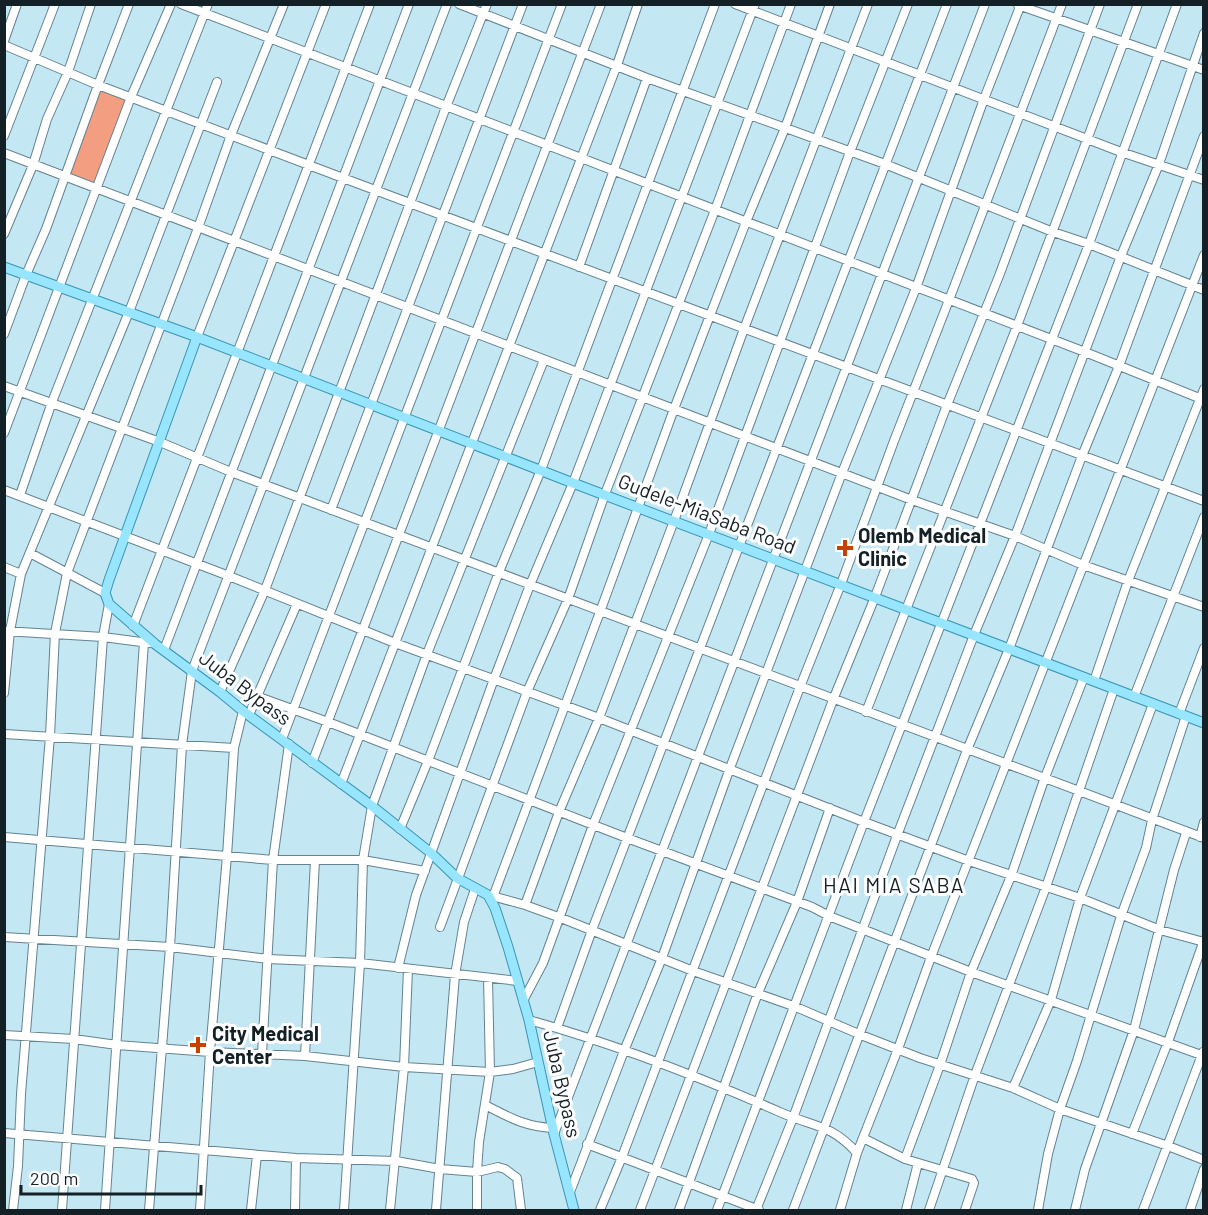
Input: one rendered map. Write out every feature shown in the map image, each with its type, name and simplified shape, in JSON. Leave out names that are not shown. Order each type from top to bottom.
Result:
[{"type":"main road","points":[[4,267],[197,337],[105,593]]},
{"type":"main road","name":"Gudele-MiaSaba Road","points":[[197,337],[1203,723]]},
{"type":"main road","name":"Juba Bypass","points":[[105,593],[109,604],[155,644],[372,806],[431,853],[457,878],[490,896],[529,1020],[553,1131],[574,1210]]},
{"type":"street","points":[[4,40],[17,4]]},
{"type":"street","points":[[4,136],[55,4]]},
{"type":"street","points":[[4,234],[33,165],[47,119],[68,72],[91,4]]},
{"type":"street","points":[[4,333],[46,229],[129,4]]},
{"type":"street","points":[[4,433],[131,97],[171,4]]},
{"type":"street","points":[[181,4],[1085,352],[1201,400]]},
{"type":"street","points":[[20,495],[52,402],[208,4]]},
{"type":"street","points":[[13,1210],[50,736],[55,633],[67,573],[231,135],[284,4]]},
{"type":"street","points":[[197,337],[269,149],[309,54],[326,4]]},
{"type":"street","points":[[133,626],[370,4]]},
{"type":"street","points":[[164,650],[409,4]]},
{"type":"street","points":[[149,1210],[170,947],[182,745],[192,670],[447,4]]},
{"type":"street","points":[[459,4],[647,78],[885,164],[1019,219],[1155,269],[1203,290]]},
{"type":"street","points":[[220,692],[265,590],[446,107],[488,4]]},
{"type":"street","points":[[331,510],[523,4]]},
{"type":"street","points":[[262,1054],[273,860],[285,742],[293,710],[562,4]]},
{"type":"street","points":[[312,763],[601,4]]},
{"type":"street","points":[[341,784],[617,65],[638,4]]},
{"type":"street","points":[[400,829],[428,761],[498,572],[541,470],[714,4]]},
{"type":"street","points":[[735,4],[754,8],[783,24],[818,35],[1088,140],[1203,180]]},
{"type":"street","points":[[440,927],[527,692],[568,599],[605,494],[715,210],[791,4]]},
{"type":"street","points":[[830,4],[785,128],[709,316],[565,705],[490,896],[561,918],[693,971],[796,1006],[828,1022],[940,1065],[1013,1088],[1060,1109],[1203,1160]]},
{"type":"street","points":[[525,905],[559,812],[599,718],[674,521],[709,422],[868,4]]},
{"type":"street","points":[[523,1001],[543,963],[561,918],[593,825],[709,534],[850,152],[908,4]]},
{"type":"street","points":[[557,1028],[592,930],[778,449],[946,4]]},
{"type":"street","points":[[485,1105],[518,1122],[553,1131],[985,4]]},
{"type":"street","points":[[600,1210],[1062,4]]},
{"type":"street","points":[[640,1210],[833,700],[999,276],[1100,4]]},
{"type":"street","points":[[866,712],[1017,326],[1138,4]]},
{"type":"street","points":[[717,1210],[979,523],[1089,244],[1177,4]]},
{"type":"street","points":[[570,1192],[662,958],[730,768],[842,473],[916,288],[1019,5],[1203,70]]},
{"type":"street","points":[[398,968],[416,894],[494,679],[573,483],[754,8]]},
{"type":"street","points":[[587,1144],[757,1210],[934,738],[1015,536],[1121,256],[1159,164],[1203,33]]},
{"type":"street","points":[[4,45],[98,85],[376,191],[1203,501]]},
{"type":"street","points":[[579,267],[647,78]]},
{"type":"street","points":[[4,693],[7,631],[21,574],[129,312],[217,82]]},
{"type":"street","points":[[793,1210],[967,750],[1010,649],[1082,456],[1119,366],[1203,136]]},
{"type":"street","points":[[4,153],[943,512],[1015,536],[1083,565],[1203,608]]},
{"type":"street","points":[[840,1210],[862,1138],[1203,255]]},
{"type":"street","points":[[344,1210],[360,963],[363,860],[372,806],[427,654],[544,360]]},
{"type":"street","points":[[4,386],[160,442],[299,498],[1202,838],[1203,822]]},
{"type":"street","points":[[1094,681],[1128,581],[1201,400],[1203,389]]},
{"type":"street","points":[[4,490],[196,563],[395,643],[730,768],[864,822],[1011,876],[1080,898],[1160,930],[1203,942],[1168,1042],[1132,1134]]},
{"type":"street","points":[[1134,696],[1203,517]]},
{"type":"street","points":[[30,554],[105,593]]},
{"type":"street","points":[[4,567],[21,574]]},
{"type":"street","points":[[62,1210],[103,637],[109,604]]},
{"type":"street","points":[[200,1210],[234,748],[246,713],[256,696],[297,604]]},
{"type":"street","points":[[7,631],[103,637],[155,644]]},
{"type":"street","points":[[105,1210],[144,642]]},
{"type":"street","points":[[1038,1210],[1048,1154],[1060,1109],[1121,916],[1146,848],[1152,820],[1203,648]]},
{"type":"street","points":[[905,1159],[971,972],[1011,876],[1044,780],[1084,677]]},
{"type":"street","points":[[929,1210],[941,1169],[1046,887],[1114,689]]},
{"type":"street","points":[[256,696],[798,902],[971,972],[1203,1054],[1143,1210]]},
{"type":"street","points":[[1013,1088],[1051,1000],[1080,898],[1153,704]]},
{"type":"street","points":[[4,734],[234,748]]},
{"type":"street","points":[[679,1210],[758,993],[798,902],[830,807]]},
{"type":"street","points":[[1075,1210],[1085,1169],[1134,1030],[1174,870],[1186,832]]},
{"type":"street","points":[[4,837],[273,860],[363,860],[425,871]]},
{"type":"street","points":[[305,1056],[315,860]]},
{"type":"street","points":[[436,1210],[455,975],[464,922],[475,889]]},
{"type":"street","points":[[4,937],[170,947],[268,959],[360,963],[518,981]]},
{"type":"street","points":[[390,1210],[404,1067],[408,969]]},
{"type":"street","points":[[477,1210],[477,1172],[490,1072],[488,978]]},
{"type":"street","points":[[529,1020],[624,1051],[758,1102],[793,1118],[824,1127],[843,1138],[857,1153]]},
{"type":"street","points":[[4,1035],[210,1052],[305,1056],[448,1070],[490,1072],[538,1062]]},
{"type":"street","points":[[4,1133],[296,1158],[396,1161],[440,1169],[477,1172],[498,1167],[505,1168],[515,1175],[521,1210]]},
{"type":"street","points":[[862,1138],[905,1159],[974,1181],[965,1210]]},
{"type":"street","points":[[251,1210],[257,1155]]},
{"type":"street","points":[[295,1210],[296,1158]]},
{"type":"street","points":[[906,1210],[918,1163]]},
{"type":"street","points":[[1190,1210],[1203,1169]]},
{"type":"shaded area","points":[[100,90],[128,101],[94,187],[67,176]]},
{"type":"place","name":"Olemb Medical Clinic","points":[[845,548]]},
{"type":"place","name":"City Medical Center","points":[[198,1045]]},
{"type":"district","name":"HAI MIA SABA","points":[[894,886]]}]
